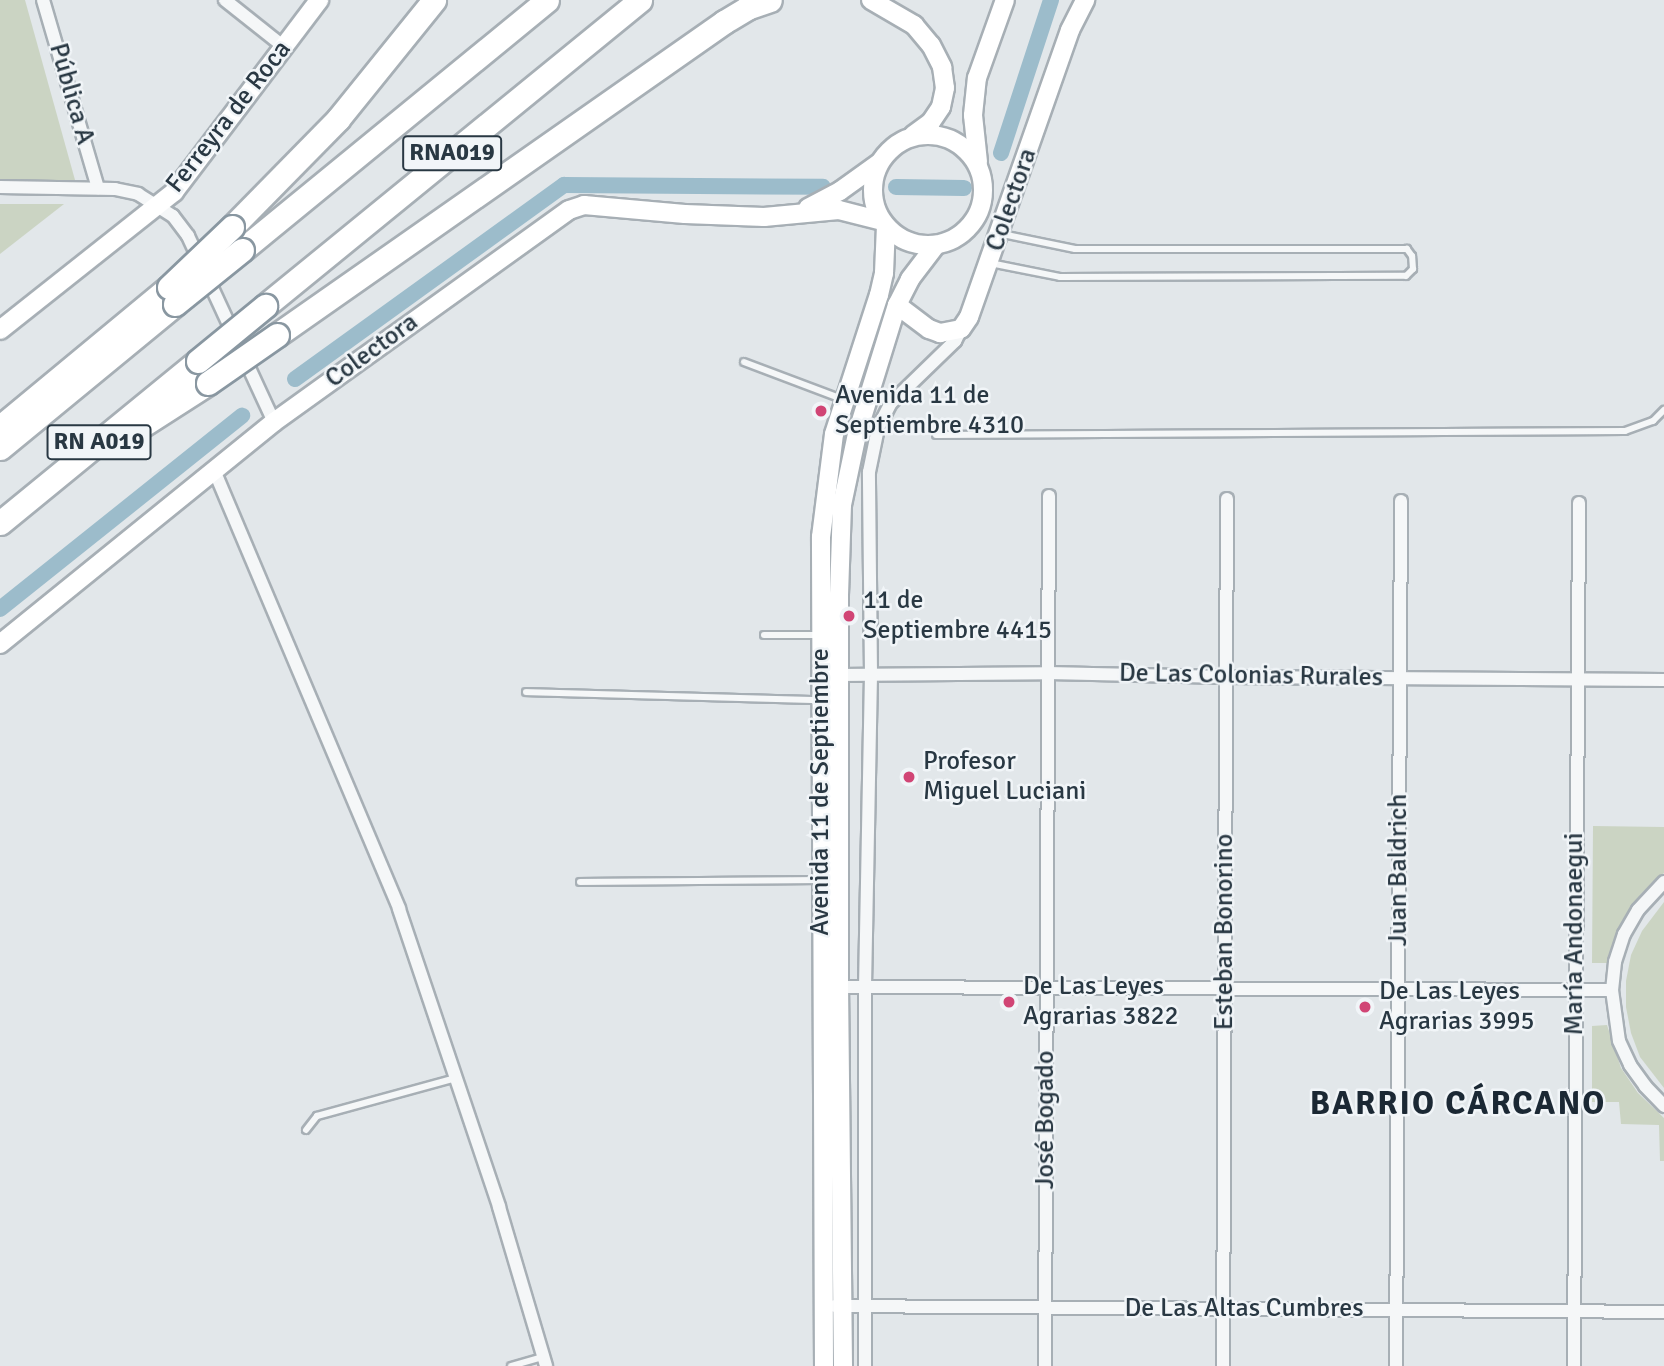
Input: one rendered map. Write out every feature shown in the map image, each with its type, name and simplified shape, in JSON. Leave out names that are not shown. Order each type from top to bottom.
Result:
[{"type":"highway","points":[[0,427],[172,295],[232,227],[338,119],[434,0]]},
{"type":"highway","name":"RNA019","points":[[172,295],[242,250],[547,0]]},
{"type":"highway","name":"RNA019","points":[[198,361],[640,0]]},
{"type":"highway","points":[[50,482],[163,414],[715,28],[747,8],[770,0]]},
{"type":"highway","name":"RN A019","points":[[0,448],[172,295]]},
{"type":"highway","name":"RN A019","points":[[0,523],[198,361]]},
{"type":"main road","name":"Ferreyra de Roca","points":[[0,330],[158,206],[193,170],[319,0]]},
{"type":"main road","points":[[871,0],[914,25],[931,45],[942,67],[945,88],[941,107],[931,122],[893,147],[880,161],[872,192],[884,224],[909,242],[936,245],[960,236],[976,217],[984,193],[974,135],[974,95],[981,62],[1005,0]]},
{"type":"main road","name":"Colectora","points":[[961,329],[974,309],[1070,30],[1085,0]]},
{"type":"main road","points":[[909,138],[928,135],[955,142],[970,153],[979,169]]},
{"type":"main road","name":"Colectora","points":[[799,212],[840,191],[880,161]]},
{"type":"main road","name":"Colectora","points":[[0,644],[274,422],[569,210],[584,205],[729,216],[839,210],[884,224]]},
{"type":"main road","name":"Avenida 11 de Septiembre","points":[[830,986],[821,880],[820,635],[824,504],[834,434],[884,273],[884,224]]},
{"type":"main road","name":"Avenida 11 de Septiembre","points":[[843,1366],[833,1306],[830,986],[842,505],[848,467],[897,305],[910,279],[936,245]]},
{"type":"main road","points":[[897,305],[929,329],[940,333],[961,329]]},
{"type":"main road","name":"Avenida 11 de Septiembre","points":[[824,1366],[833,1306]]},
{"type":"street","name":"Pública A","points":[[43,0],[99,188]]},
{"type":"street","points":[[225,0],[284,47]]},
{"type":"street","points":[[0,187],[99,188],[138,194],[173,216],[188,236],[274,422]]},
{"type":"street","points":[[865,1366],[865,987],[871,673],[871,454],[890,404],[955,341],[961,329]]},
{"type":"street","points":[[214,470],[399,909],[457,1077],[544,1361]]},
{"type":"street","name":"José Bogado","points":[[1045,1366],[1049,496]]},
{"type":"street","name":"Esteban Bonorino","points":[[1223,1366],[1227,499]]},
{"type":"street","name":"Juan Baldrich","points":[[1396,1366],[1401,501]]},
{"type":"street","name":"María Andonaegui","points":[[1574,1366],[1574,990],[1579,503]]},
{"type":"street","name":"De Las Colonias Rurales","points":[[839,675],[1048,673],[1664,680]]},
{"type":"street","points":[[1664,882],[1638,910],[1624,934],[1615,962],[1612,990],[1613,1016],[1625,1053],[1644,1086],[1664,1106]]},
{"type":"street","points":[[830,986],[1612,990]]},
{"type":"street","name":"De Las Altas Cumbres","points":[[833,1306],[1664,1312]]},
{"type":"lane","points":[[990,263],[1060,277],[1406,276],[1412,269],[1412,256],[1407,249],[1074,249],[1000,234]]},
{"type":"lane","points":[[744,362],[843,400]]},
{"type":"lane","points":[[936,435],[1625,430],[1639,429],[1653,421],[1664,410]]},
{"type":"lane","points":[[764,635],[820,635]]},
{"type":"lane","points":[[526,692],[820,700]]},
{"type":"lane","points":[[580,882],[821,880]]},
{"type":"lane","points":[[306,1130],[317,1116],[457,1077]]},
{"type":"lane","points":[[511,1366],[544,1361]]},
{"type":"green space","points":[[0,0],[25,0],[75,180],[0,180]]},
{"type":"green space","points":[[0,204],[64,204],[0,254]]},
{"type":"green space","points":[[1593,826],[1664,827],[1664,873],[1641,894],[1623,921],[1608,963],[1592,963]]},
{"type":"green space","points":[[1664,902],[1664,1088],[1640,1057],[1631,1033],[1626,1007],[1626,981],[1631,955],[1642,931]]},
{"type":"green space","points":[[1607,1025],[1621,1068],[1638,1093],[1664,1118],[1664,1161],[1660,1161],[1659,1125],[1621,1124],[1619,1102],[1592,1102],[1592,1026]]},
{"type":"waterway","points":[[1001,153],[1051,0]]},
{"type":"waterway","points":[[295,379],[564,185],[823,187]]},
{"type":"waterway","points":[[896,187],[964,188]]},
{"type":"waterway","points":[[0,609],[242,416]]},
{"type":"place","name":"Avenida 11 de Septiembre 4310","points":[[821,411]]},
{"type":"place","name":"11 de Septiembre 4415","points":[[849,616]]},
{"type":"place","name":"Profesor Miguel Luciani","points":[[909,777]]},
{"type":"place","name":"De Las Leyes Agrarias 3822","points":[[1009,1002]]},
{"type":"place","name":"De Las Leyes Agrarias 3995","points":[[1365,1007]]},
{"type":"district","name":"BARRIO CÁRCANO","points":[[1458,1104]]}]
